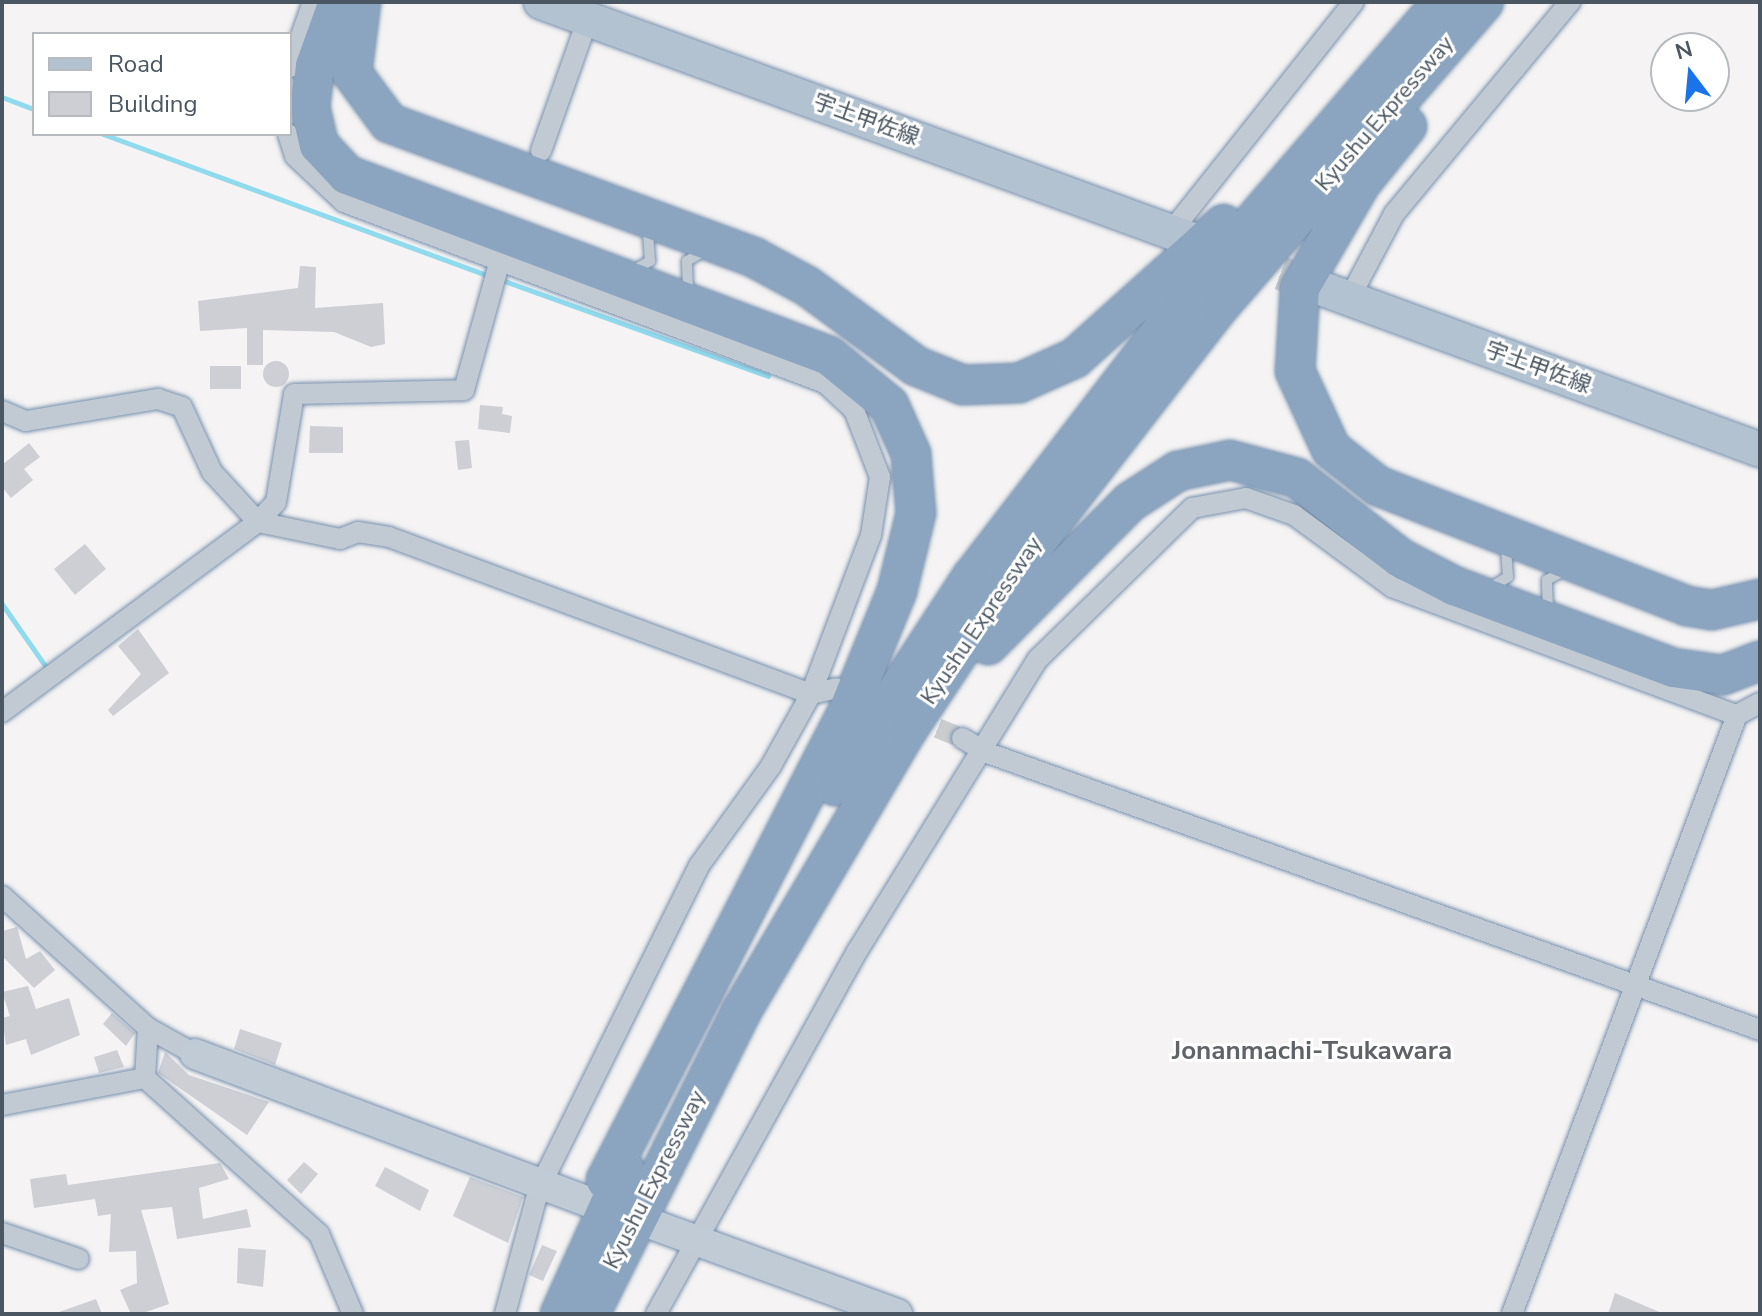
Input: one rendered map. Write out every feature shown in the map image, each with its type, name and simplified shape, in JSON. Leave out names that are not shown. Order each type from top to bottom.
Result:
[{"type":"highway","points":[[338,2],[310,88],[313,127],[332,162],[367,185],[829,356],[870,385],[911,454],[916,513],[897,591],[848,711],[606,1180],[602,1196]]},
{"type":"highway","points":[[361,2],[352,73],[389,123],[724,247],[807,286],[938,378],[963,385],[1019,383],[1075,358],[1228,221],[1427,2]]},
{"type":"highway","name":"Kyushu Expressway","points":[[560,1314],[602,1196],[798,849],[972,577],[1179,308],[1442,2]]},
{"type":"highway","name":"Kyushu Expressway","points":[[590,1314],[741,1012],[906,732],[1007,580],[1218,308],[1484,2]]},
{"type":"highway","points":[[1507,2],[1361,183],[1312,259],[1292,342],[1315,427],[1351,469],[1498,534],[1586,568],[1712,610],[1760,599]]},
{"type":"highway","points":[[741,1012],[974,662],[1036,591],[1154,485],[1204,462],[1278,469],[1400,558],[1466,590],[1559,625],[1697,674],[1723,675],[1760,661]]},
{"type":"main road","name":"宇土甲佐線","points":[[541,2],[587,12],[1180,236]]},
{"type":"main road","name":"宇土甲佐線","points":[[1315,286],[1760,450]]},
{"type":"street","points":[[292,61],[313,2]]},
{"type":"street","points":[[1180,236],[1354,2]]},
{"type":"street","points":[[1349,299],[1394,214],[1570,2]]},
{"type":"street","points":[[541,151],[587,12]]},
{"type":"street","points":[[289,136],[295,156],[344,202],[825,383],[854,410],[880,477],[871,535],[811,694],[771,766],[699,866],[539,1188],[505,1314]]},
{"type":"street","points":[[2,712],[258,522],[276,502],[294,394],[464,390],[500,260]]},
{"type":"street","points":[[2,411],[26,421],[158,399],[182,407],[212,472],[258,522],[340,539],[358,532],[389,537],[811,694],[836,688]]},
{"type":"street","points":[[656,1314],[858,950],[985,752],[1038,659],[1149,543],[1192,508],[1246,498],[1294,515],[1392,587],[1737,715]]},
{"type":"street","points":[[1512,1314],[1631,984],[1737,715],[1760,703]]},
{"type":"street","points":[[962,738],[985,752],[1760,1030]]},
{"type":"street","points":[[2,896],[148,1028],[195,1054],[539,1188],[602,1196]]},
{"type":"street","points":[[145,1078],[148,1028]]},
{"type":"street","points":[[2,1105],[145,1078]]},
{"type":"street","points":[[145,1078],[319,1234],[353,1314]]},
{"type":"street","points":[[654,1225],[897,1314]]},
{"type":"street","points":[[2,1233],[79,1259]]},
{"type":"lane","points":[[613,276],[650,261],[652,242],[641,218]]},
{"type":"lane","points":[[702,309],[689,292],[687,261],[724,247]]},
{"type":"lane","points":[[1466,590],[1508,577],[1512,566],[1498,534]]},
{"type":"lane","points":[[1559,625],[1544,599],[1547,580],[1586,568]]},
{"type":"building","points":[[300,266],[316,267],[315,308],[383,303],[385,344],[371,347],[334,332],[263,330],[263,365],[247,365],[247,328],[200,331],[198,301],[298,288]]},
{"type":"building","points":[[276,361],[285,365],[289,374],[285,383],[276,387],[267,383],[263,374],[267,365]]},
{"type":"building","points":[[210,366],[241,366],[241,389],[210,389]]},
{"type":"building","points":[[480,405],[503,407],[502,414],[512,416],[510,433],[478,429]]},
{"type":"building","points":[[310,426],[343,427],[343,453],[309,453]]},
{"type":"building","points":[[469,440],[472,468],[458,470],[455,441]]},
{"type":"building","points":[[29,443],[40,457],[24,469],[33,480],[11,498],[2,487],[2,465]]},
{"type":"building","points":[[85,544],[106,569],[75,595],[54,569]]},
{"type":"building","points":[[138,629],[169,673],[113,716],[108,710],[141,674],[118,646]]},
{"type":"building","points":[[17,927],[26,959],[40,951],[55,970],[34,988],[2,956],[2,931]]},
{"type":"building","points":[[28,986],[36,1009],[69,998],[80,1035],[31,1055],[26,1039],[6,1045],[2,1018],[10,1016],[2,992]]},
{"type":"building","points":[[112,1013],[135,1033],[126,1046],[103,1024]]},
{"type":"building","points":[[240,1029],[282,1043],[275,1065],[234,1049]]},
{"type":"building","points":[[117,1050],[124,1067],[99,1073],[94,1057]]},
{"type":"building","points":[[165,1052],[189,1075],[269,1102],[247,1135],[158,1073]]},
{"type":"building","points":[[304,1162],[318,1174],[301,1194],[287,1180]]},
{"type":"building","points":[[220,1163],[229,1179],[199,1188],[203,1219],[247,1209],[251,1227],[177,1239],[172,1207],[141,1210],[169,1304],[140,1314],[131,1314],[120,1290],[137,1283],[136,1251],[109,1252],[111,1214],[98,1216],[95,1199],[34,1208],[30,1179],[66,1174],[68,1185]]},
{"type":"building","points":[[385,1167],[429,1190],[420,1211],[375,1186]]},
{"type":"building","points":[[470,1177],[523,1197],[508,1243],[453,1216]]},
{"type":"building","points":[[542,1245],[557,1251],[543,1281],[529,1275]]},
{"type":"building","points":[[238,1248],[266,1250],[263,1287],[237,1283]]},
{"type":"building","points":[[1615,1293],[1664,1314],[1608,1314]]},
{"type":"building","points":[[96,1299],[102,1314],[59,1312]]},
{"type":"waterway","points":[[2,97],[32,108]]},
{"type":"waterway","points":[[108,136],[489,276]]},
{"type":"waterway","points":[[499,279],[768,376]]},
{"type":"waterway","points":[[2,604],[46,667]]},
{"type":"tunnel","points":[[1233,255],[1315,286]]},
{"type":"tunnel","points":[[910,717],[962,738]]},
{"type":"district","name":"Jonanmachi-Tsukawara","points":[[1312,1051]]}]
